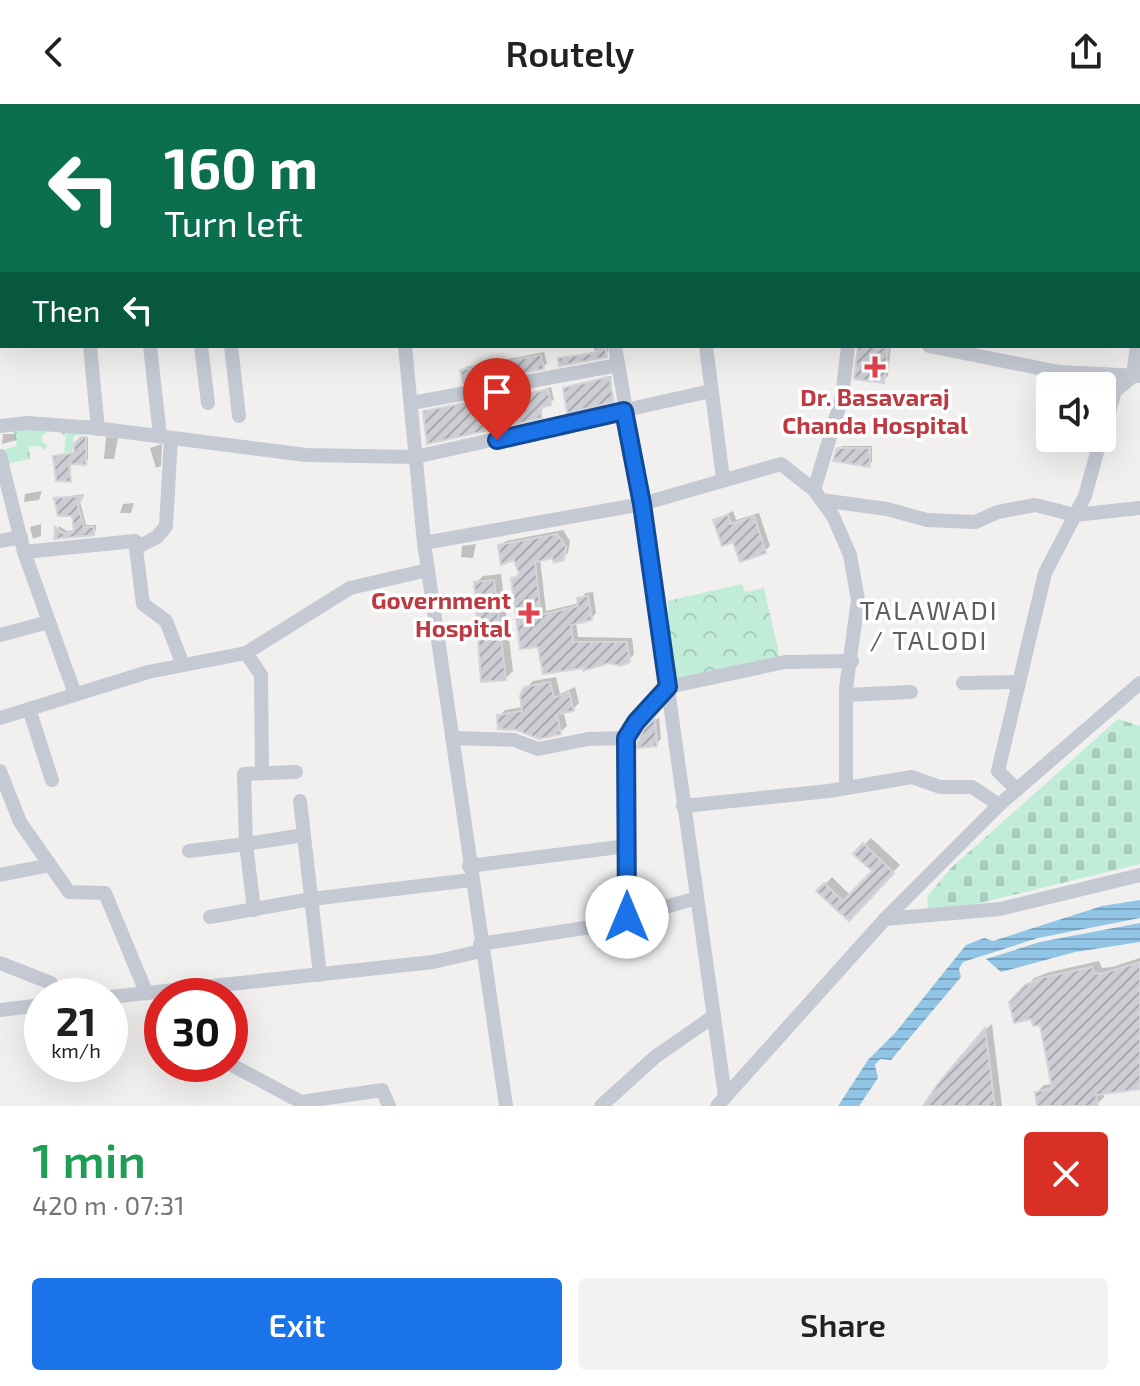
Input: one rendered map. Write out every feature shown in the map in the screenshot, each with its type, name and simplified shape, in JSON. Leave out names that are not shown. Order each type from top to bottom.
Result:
[{"type":"street","points":[[90,348],[98,429]]},
{"type":"street","points":[[136,548],[157,537],[166,526],[166,437],[150,348]]},
{"type":"street","points":[[201,348],[208,403]]},
{"type":"street","points":[[231,348],[239,416]]},
{"type":"street","points":[[405,348],[424,543],[506,1106]]},
{"type":"street","points":[[615,348],[642,504],[668,687],[714,1016],[721,1101]]},
{"type":"street","points":[[706,348],[723,479]]},
{"type":"street","points":[[818,495],[842,397],[848,348]]},
{"type":"street","points":[[950,348],[1001,353],[1059,372],[1136,376]]},
{"type":"street","points":[[1136,376],[1138,348]]},
{"type":"street","points":[[412,403],[618,365]]},
{"type":"street","points":[[1116,390],[1136,376]]},
{"type":"street","points":[[0,426],[28,423],[98,429],[306,455],[415,457],[711,391]]},
{"type":"street","points":[[1017,790],[998,771],[1019,682],[1045,573],[1085,496],[1097,452]]},
{"type":"street","points":[[0,456],[22,544],[75,694]]},
{"type":"street","points":[[424,543],[642,504],[781,464],[818,495],[833,516],[850,555],[858,600],[846,695],[846,786]]},
{"type":"street","points":[[818,495],[927,520],[975,522],[998,512],[1035,505],[1075,515],[1140,508]]},
{"type":"street","points":[[0,541],[22,544],[135,541],[143,604],[166,621],[183,665]]},
{"type":"street","points":[[0,718],[183,665],[246,653],[350,588],[428,570]]},
{"type":"street","points":[[0,635],[49,622]]},
{"type":"street","points":[[246,653],[261,675],[262,773]]},
{"type":"street","points":[[627,917],[626,738],[636,722],[668,687],[785,662],[852,661]]},
{"type":"street","points":[[963,683],[1019,682]]},
{"type":"street","points":[[721,1101],[885,919],[999,805],[1140,683]]},
{"type":"street","points":[[846,695],[911,692]]},
{"type":"street","points":[[29,709],[52,780]]},
{"type":"street","points":[[452,738],[514,740],[538,749],[588,739],[626,738]]},
{"type":"street","points":[[0,771],[20,822],[69,892],[105,893],[144,987]]},
{"type":"street","points":[[254,910],[246,844],[244,774],[296,772]]},
{"type":"street","points":[[683,806],[829,791],[912,777],[940,787],[972,787],[999,805]]},
{"type":"street","points":[[300,801],[320,975]]},
{"type":"street","points":[[189,851],[304,835]]},
{"type":"street","points":[[210,917],[627,846]]},
{"type":"street","points":[[0,875],[50,865]]},
{"type":"street","points":[[885,919],[1000,909],[1140,875]]},
{"type":"street","points":[[248,984],[433,962],[481,947],[598,926],[697,898]]},
{"type":"street","points":[[0,963],[38,978]]},
{"type":"street","points":[[0,1010],[24,1007]]},
{"type":"street","points":[[601,1106],[655,1057],[714,1016]]},
{"type":"street","points":[[248,1077],[280,1100],[301,1102],[382,1090],[389,1106]]},
{"type":"green space","points":[[33,426],[98,432],[74,436],[72,452],[64,453],[66,436],[51,428],[42,436],[42,441],[48,446],[44,450],[40,446],[29,447],[30,459],[6,464],[2,450],[17,446],[13,430]]},
{"type":"green space","points":[[742,584],[745,592],[764,588],[780,658],[674,679],[661,612],[669,610],[667,601]]},
{"type":"green space","points":[[1118,719],[1140,726],[1140,864],[959,908],[928,908],[927,897],[951,868]]},
{"type":"water","points":[[1140,900],[1140,918],[1038,938],[963,962],[959,969],[961,977],[891,1060],[880,1059],[875,1065],[878,1078],[859,1106],[838,1106],[868,1060],[895,1033],[966,945],[984,938],[993,941],[1102,906]]},
{"type":"water","points":[[1140,923],[1140,942],[1075,952],[1001,972],[986,959],[1040,942]]},
{"type":"building","points":[[594,348],[605,348],[607,357],[559,366],[558,358],[595,353]]},
{"type":"building","points":[[858,348],[888,348],[884,383],[854,379]]},
{"type":"building","points":[[541,355],[544,369],[463,383],[460,370]]},
{"type":"building","points":[[609,377],[614,402],[567,413],[563,388]]},
{"type":"building","points":[[548,389],[551,405],[540,408],[542,418],[427,444],[423,411],[498,397],[499,403]]},
{"type":"building","points":[[81,437],[86,437],[86,465],[69,464],[71,482],[56,481],[53,456],[74,453],[74,444]]},
{"type":"building","points":[[837,448],[870,448],[870,467],[833,461]]},
{"type":"building","points":[[83,496],[78,506],[84,527],[94,527],[94,535],[54,539],[55,527],[63,533],[74,532],[72,516],[58,516],[54,498]]},
{"type":"building","points":[[728,515],[731,524],[754,516],[766,553],[740,562],[733,542],[722,546],[713,520]]},
{"type":"building","points":[[557,534],[566,547],[564,560],[554,563],[552,558],[535,562],[541,615],[578,606],[577,598],[588,596],[592,620],[571,625],[573,642],[627,642],[630,662],[620,666],[609,663],[583,671],[583,668],[543,674],[538,647],[520,649],[511,578],[520,577],[514,560],[501,565],[498,545]]},
{"type":"building","points":[[494,580],[506,680],[481,682],[474,582]]},
{"type":"building","points":[[550,682],[554,698],[569,692],[574,711],[557,714],[561,734],[539,739],[517,730],[498,729],[497,715],[522,711],[520,696],[524,687]]},
{"type":"building","points":[[655,719],[657,746],[636,748],[644,728]]},
{"type":"building","points":[[863,843],[894,873],[849,921],[816,891],[824,883],[843,901],[872,871],[853,854]]},
{"type":"building","points":[[1140,962],[1140,1089],[1096,1095],[1098,1106],[1037,1106],[1035,1092],[1052,1088],[1040,1025],[1033,1026],[1031,1019],[1014,1023],[1009,1002],[1025,985],[1041,978],[1092,967],[1095,974],[1104,973]]},
{"type":"building","points":[[985,1028],[995,1106],[923,1106],[937,1085]]},
{"type":"place","name":"Dr. Basavaraj Chanda Hospital","points":[[875,367]]},
{"type":"place","name":"Government Hospital","points":[[529,613]]},
{"type":"district","name":"TALAWADI / TALODI","points":[[929,624]]},
{"type":"route","points":[[497,440],[624,411],[642,504],[668,687],[636,722],[626,738],[627,917]]}]
